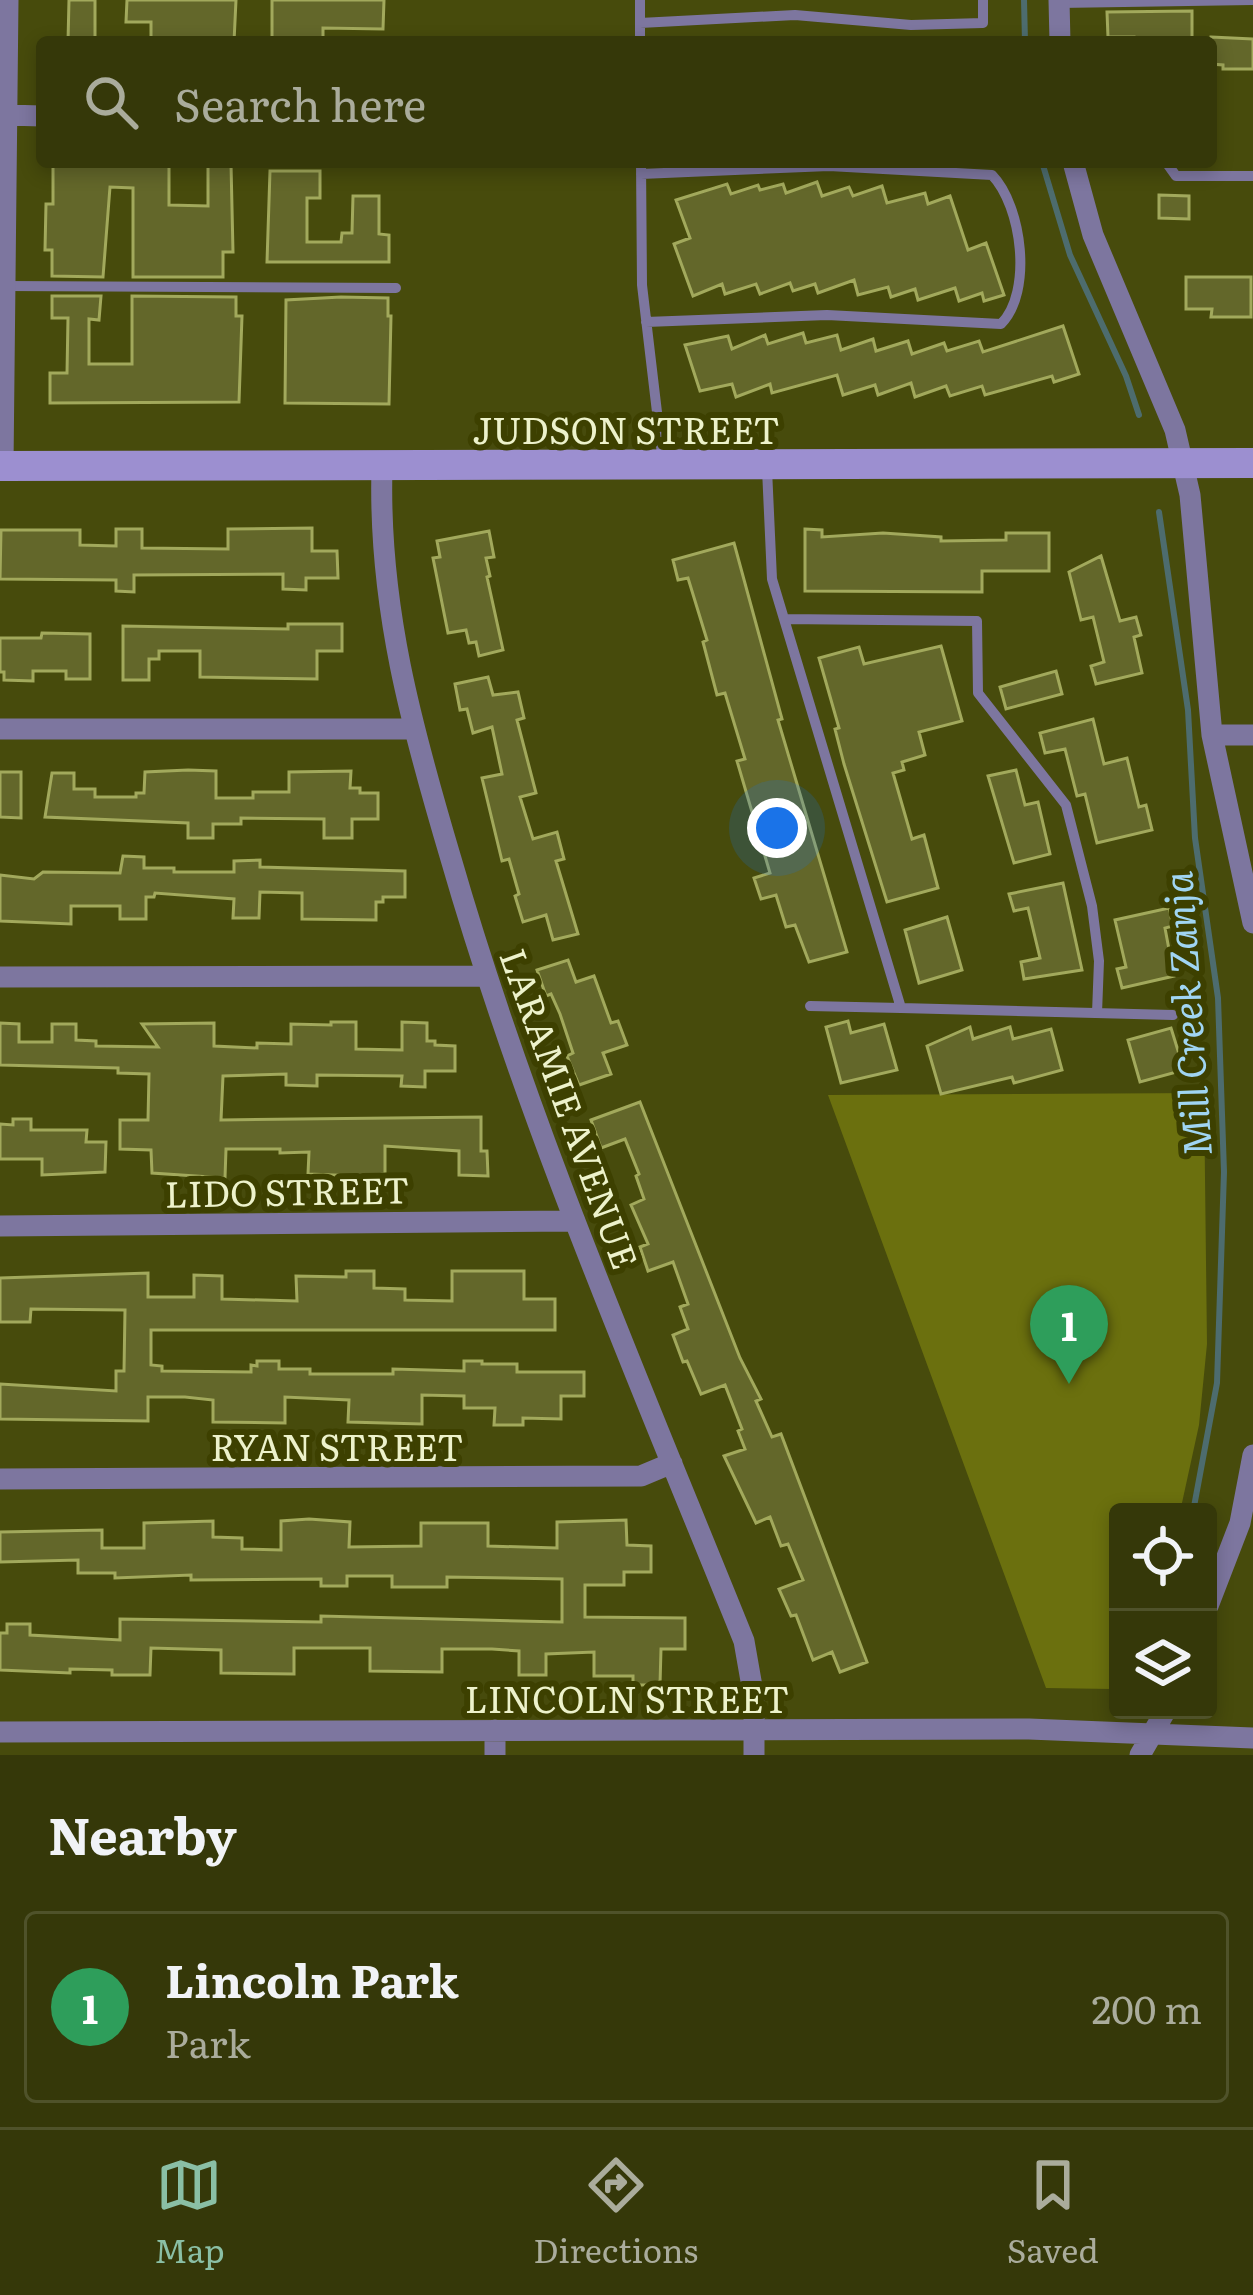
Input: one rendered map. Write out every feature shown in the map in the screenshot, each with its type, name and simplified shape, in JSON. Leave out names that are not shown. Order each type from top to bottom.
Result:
[{"type":"main road","name":"JUDSON STREET","points":[[2,466],[1253,464]]},
{"type":"street","points":[[2,466],[8,0]]},
{"type":"street","points":[[1059,1],[1060,36]]},
{"type":"street","points":[[6,116],[36,116]]},
{"type":"street","points":[[1074,168],[1093,235],[1162,394],[1183,463],[1190,494],[1212,735],[1253,923]]},
{"type":"street","name":"LARAMIE AVENUE","points":[[382,468],[384,578],[412,729],[484,976],[575,1220],[744,1641],[754,1698],[754,1755]]},
{"type":"street","points":[[0,729],[412,729]]},
{"type":"street","points":[[1212,735],[1253,735]]},
{"type":"street","points":[[0,977],[484,976]]},
{"type":"street","name":"LIDO STREET","points":[[0,1226],[575,1220]]},
{"type":"street","points":[[1217,1582],[1251,1493],[1253,1455]]},
{"type":"street","name":"RYAN STREET","points":[[0,1479],[641,1476],[672,1463]]},
{"type":"street","points":[[1140,1755],[1161,1719]]},
{"type":"street","points":[[495,1730],[495,1755]]},
{"type":"street","points":[[244,1755],[245,1731]]},
{"type":"street","name":"LINCOLN STREET","points":[[0,1732],[1155,1731],[1253,1738]]},
{"type":"lane","points":[[640,0],[640,36]]},
{"type":"lane","points":[[640,23],[795,15],[911,25],[982,23],[983,0]]},
{"type":"lane","points":[[1059,1],[1253,0]]},
{"type":"lane","points":[[641,168],[642,285],[663,467]]},
{"type":"lane","points":[[646,322],[827,315],[1001,324],[1014,311],[1022,256],[1005,189],[992,175],[865,168]]},
{"type":"lane","points":[[1170,168],[1176,176],[1253,176]]},
{"type":"lane","points":[[4,286],[396,288]]},
{"type":"lane","points":[[767,466],[772,578],[901,1008]]},
{"type":"lane","points":[[784,619],[977,621],[978,693],[1066,806],[1092,906],[1099,961],[1097,1013]]},
{"type":"lane","points":[[810,1006],[1173,1015]]},
{"type":"shaded area","points":[[1204,1093],[1207,1344],[1199,1425],[1182,1503],[1109,1503],[1109,1689],[1046,1688],[828,1095]]},
{"type":"building","points":[[69,0],[95,0],[95,36],[68,36]]},
{"type":"building","points":[[127,0],[236,0],[234,36],[151,36],[151,22],[126,22]]},
{"type":"building","points":[[272,0],[384,0],[383,29],[323,28],[323,36],[272,36]]},
{"type":"building","points":[[1192,11],[1192,36],[1108,36],[1107,12]]},
{"type":"building","points":[[1217,37],[1253,39],[1253,69],[1223,69],[1217,64]]},
{"type":"building","points":[[53,168],[169,168],[169,205],[208,206],[208,168],[231,168],[233,252],[223,252],[223,277],[133,277],[133,188],[110,187],[103,277],[52,276],[52,250],[45,250],[46,204],[53,204]]},
{"type":"building","points":[[270,171],[320,171],[320,198],[307,198],[307,242],[341,242],[342,233],[352,233],[353,196],[379,196],[379,234],[389,235],[389,262],[267,262]]},
{"type":"building","points":[[817,182],[822,196],[849,187],[853,196],[882,186],[887,203],[925,193],[928,204],[950,196],[968,250],[986,243],[1004,295],[984,301],[982,293],[959,301],[955,288],[918,300],[915,289],[891,297],[888,287],[858,295],[854,280],[818,293],[815,284],[793,291],[790,283],[760,294],[756,284],[725,294],[722,284],[693,296],[674,244],[690,238],[676,200],[727,184],[731,194],[758,185],[760,190],[783,184],[786,193]]},
{"type":"building","points":[[1159,195],[1189,196],[1189,219],[1159,218]]},
{"type":"building","points":[[1186,277],[1251,277],[1251,317],[1211,317],[1212,309],[1186,309]]},
{"type":"building","points":[[52,296],[101,296],[99,320],[89,319],[89,364],[132,364],[132,296],[236,297],[236,316],[242,316],[239,402],[50,403],[50,373],[67,373],[68,318],[52,318]]},
{"type":"building","points":[[388,298],[389,404],[285,403],[286,300]]},
{"type":"building","points":[[1063,326],[1079,374],[1054,382],[1052,376],[985,395],[982,386],[950,396],[946,386],[915,397],[911,383],[878,395],[875,385],[843,395],[837,375],[772,393],[770,384],[736,397],[732,384],[700,391],[685,345],[728,336],[732,349],[765,335],[768,344],[803,333],[806,343],[837,335],[841,350],[873,339],[876,351],[908,341],[912,354],[944,343],[947,351],[979,341],[983,352]]},
{"type":"building","points":[[312,528],[312,551],[337,551],[338,578],[306,578],[306,590],[283,589],[283,574],[134,575],[134,592],[116,591],[116,580],[0,579],[1,530],[80,530],[80,545],[116,546],[116,529],[142,529],[142,548],[228,549],[228,529]]},
{"type":"building","points":[[805,529],[822,530],[822,537],[883,533],[941,537],[941,541],[1006,540],[1006,533],[1049,533],[1049,571],[982,571],[982,592],[805,591]]},
{"type":"building","points":[[489,531],[494,557],[486,558],[487,577],[503,650],[479,656],[466,630],[448,633],[433,558],[440,557],[437,541]]},
{"type":"building","points":[[734,543],[782,719],[778,720],[847,952],[809,962],[795,925],[786,927],[776,895],[761,899],[754,878],[770,873],[737,761],[745,759],[725,693],[717,695],[688,578],[678,580],[673,560]]},
{"type":"building","points":[[1101,556],[1120,621],[1136,617],[1141,635],[1134,637],[1142,673],[1096,684],[1091,666],[1104,662],[1093,617],[1081,620],[1069,572]]},
{"type":"building","points":[[288,624],[342,624],[342,651],[317,651],[317,679],[200,677],[200,651],[159,651],[159,659],[149,659],[149,680],[123,680],[123,626],[288,629]]},
{"type":"building","points":[[42,633],[90,634],[90,679],[66,679],[66,671],[33,671],[33,681],[4,680],[0,638],[41,638]]},
{"type":"building","points":[[941,646],[962,721],[919,732],[925,755],[902,762],[904,770],[893,773],[912,839],[924,835],[938,888],[887,902],[844,764],[819,658],[859,647],[864,664]]},
{"type":"building","points":[[1056,671],[1062,694],[1006,709],[1000,687]]},
{"type":"building","points":[[488,677],[493,695],[518,692],[524,718],[517,720],[536,793],[520,797],[533,839],[557,832],[564,859],[556,861],[578,934],[553,940],[546,915],[523,922],[515,896],[519,894],[509,859],[502,861],[482,778],[502,774],[492,727],[473,733],[467,709],[460,710],[455,684]]},
{"type":"building","points":[[1093,719],[1104,764],[1127,758],[1139,807],[1146,805],[1152,830],[1097,843],[1085,794],[1077,796],[1065,749],[1045,753],[1040,733]]},
{"type":"building","points":[[1016,770],[1025,805],[1038,802],[1050,854],[1014,863],[988,776]]},
{"type":"building","points":[[216,771],[216,798],[289,792],[289,772],[351,771],[350,788],[378,793],[378,819],[352,819],[352,838],[324,838],[324,819],[241,818],[241,824],[213,824],[213,838],[188,838],[188,823],[45,817],[52,773],[74,773],[74,789],[95,789],[95,797],[136,797],[144,793],[145,772]]},
{"type":"building","points":[[0,772],[21,772],[21,818],[0,817]]},
{"type":"building","points":[[123,856],[144,857],[144,868],[174,868],[174,872],[234,872],[234,861],[260,860],[260,867],[405,871],[405,897],[383,897],[383,902],[376,902],[376,920],[302,919],[302,893],[260,892],[259,918],[233,918],[234,899],[155,893],[146,897],[146,919],[120,919],[120,906],[71,906],[71,924],[0,921],[0,875],[34,879],[43,872],[120,873]]},
{"type":"building","points":[[1063,883],[1082,970],[1024,979],[1021,962],[1040,958],[1028,908],[1014,911],[1009,894]]},
{"type":"building","points":[[1169,908],[1173,926],[1165,928],[1174,976],[1122,988],[1117,969],[1126,967],[1115,920]]},
{"type":"building","points":[[947,917],[962,970],[919,983],[905,930]]},
{"type":"building","points":[[568,960],[576,982],[594,976],[611,1023],[618,1021],[627,1045],[603,1053],[611,1074],[579,1085],[567,1056],[573,1053],[560,1014],[551,994],[546,996],[537,970]]},
{"type":"building","points":[[848,1021],[851,1033],[884,1024],[897,1070],[841,1083],[826,1027]]},
{"type":"building","points":[[356,1022],[356,1049],[402,1050],[402,1022],[427,1023],[427,1041],[455,1046],[455,1071],[425,1071],[425,1087],[401,1086],[402,1076],[317,1075],[317,1086],[286,1085],[286,1074],[223,1076],[221,1120],[481,1117],[481,1151],[487,1151],[488,1176],[459,1175],[459,1151],[385,1146],[385,1177],[308,1174],[309,1152],[280,1153],[280,1149],[226,1149],[225,1178],[152,1173],[151,1150],[120,1149],[120,1120],[148,1120],[149,1074],[118,1073],[118,1068],[0,1065],[0,1023],[19,1024],[19,1042],[52,1042],[52,1024],[76,1024],[76,1040],[96,1041],[96,1046],[158,1047],[142,1024],[214,1023],[214,1046],[257,1048],[257,1043],[291,1044],[291,1024]]},
{"type":"building","points":[[970,1027],[973,1039],[1010,1027],[1013,1039],[1051,1029],[1062,1070],[941,1094],[927,1046]]},
{"type":"building","points":[[1171,1028],[1184,1070],[1140,1082],[1128,1040]]},
{"type":"building","points":[[640,1102],[740,1358],[761,1399],[756,1401],[772,1437],[781,1434],[867,1662],[840,1672],[832,1652],[813,1660],[796,1615],[791,1616],[779,1589],[803,1580],[788,1544],[781,1546],[770,1517],[756,1523],[724,1456],[745,1449],[725,1385],[701,1394],[687,1361],[683,1362],[673,1335],[688,1329],[680,1307],[688,1304],[673,1262],[648,1271],[640,1247],[648,1244],[631,1205],[644,1199],[639,1174],[625,1139],[601,1148],[591,1120]]},
{"type":"building","points":[[13,1119],[31,1119],[31,1130],[87,1130],[86,1142],[106,1142],[105,1172],[42,1175],[42,1159],[0,1159],[0,1124],[13,1125]]},
{"type":"building","points":[[346,1271],[374,1271],[374,1288],[405,1289],[405,1300],[452,1301],[452,1271],[524,1271],[524,1299],[555,1299],[555,1330],[151,1330],[151,1365],[162,1366],[162,1371],[251,1372],[257,1361],[279,1361],[279,1369],[310,1369],[310,1374],[393,1374],[393,1369],[464,1371],[464,1361],[482,1361],[517,1364],[517,1372],[584,1372],[584,1396],[561,1396],[561,1419],[523,1418],[523,1425],[494,1425],[495,1408],[464,1408],[464,1396],[422,1395],[422,1424],[348,1422],[349,1400],[285,1397],[285,1423],[213,1422],[213,1400],[185,1397],[148,1397],[148,1421],[0,1419],[0,1384],[116,1391],[116,1371],[124,1371],[125,1310],[31,1309],[30,1322],[0,1322],[0,1278],[148,1273],[148,1297],[194,1297],[194,1275],[222,1276],[222,1299],[297,1301],[296,1276],[346,1277]]},
{"type":"building","points":[[626,1520],[627,1545],[651,1546],[651,1572],[624,1572],[624,1585],[585,1585],[585,1617],[685,1618],[685,1649],[661,1649],[660,1685],[633,1685],[633,1676],[594,1676],[594,1652],[546,1654],[546,1675],[519,1675],[519,1651],[492,1649],[442,1649],[442,1672],[370,1671],[370,1648],[294,1648],[294,1674],[221,1673],[221,1650],[151,1648],[150,1675],[112,1675],[112,1670],[0,1670],[0,1633],[7,1633],[7,1624],[30,1624],[30,1635],[120,1640],[120,1619],[321,1622],[321,1616],[562,1622],[562,1579],[447,1577],[447,1587],[392,1587],[392,1576],[347,1576],[347,1586],[321,1586],[321,1579],[115,1578],[115,1573],[78,1573],[78,1560],[0,1562],[0,1532],[102,1530],[102,1548],[144,1548],[144,1523],[213,1521],[213,1537],[242,1538],[242,1549],[281,1550],[281,1521],[350,1522],[349,1547],[421,1546],[421,1523],[488,1523],[488,1546],[557,1548],[557,1522]]},
{"type":"waterway","name":"Mill Creek Zanja","points":[[1024,0],[1025,36]]},
{"type":"waterway","name":"Mill Creek Zanja","points":[[1044,168],[1070,255],[1139,415]]},
{"type":"waterway","name":"Mill Creek Zanja","points":[[1159,512],[1188,710],[1195,838],[1218,998],[1224,1172],[1217,1383],[1195,1503]]},
{"type":"place","name":"Lincoln Park","points":[[1069,1384]]}]
